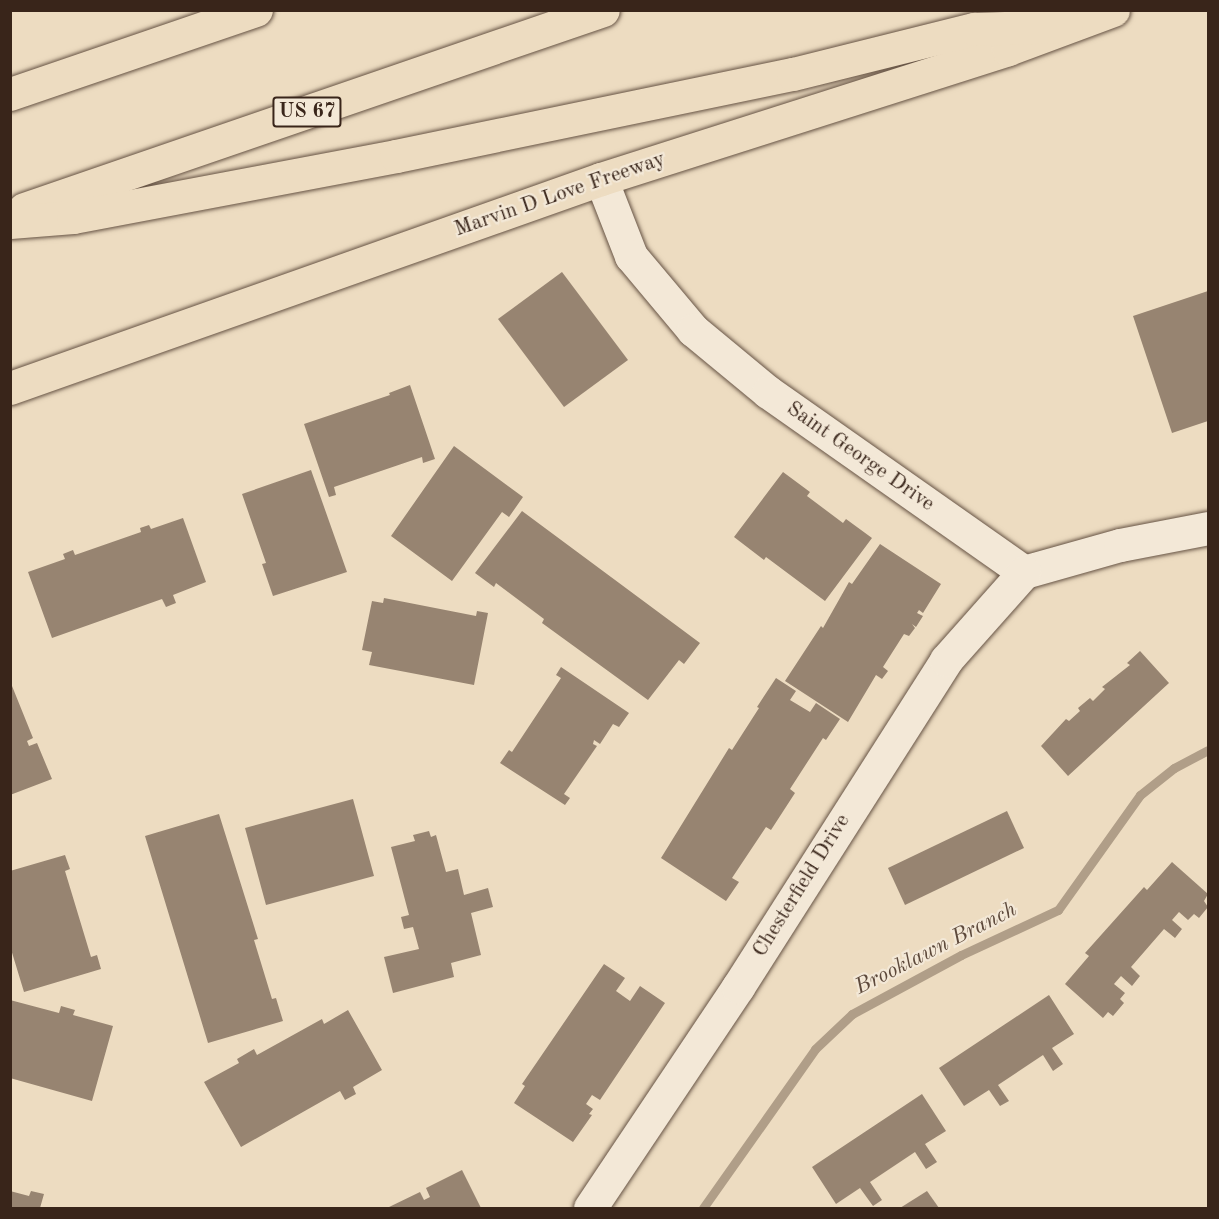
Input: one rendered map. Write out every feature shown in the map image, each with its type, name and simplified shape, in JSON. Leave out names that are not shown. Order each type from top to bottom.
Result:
[{"type":"main road","points":[[10,94],[256,10]]},
{"type":"main road","name":"US 67","points":[[10,213],[603,10]]},
{"type":"main road","name":"Marvin D Love Freeway","points":[[10,388],[601,179],[1008,50],[1113,10]]},
{"type":"main road","points":[[10,222],[73,217],[396,156],[793,74],[974,29],[1066,26]]},
{"type":"street","name":"Saint George Drive","points":[[601,179],[631,256],[693,330],[768,392],[1024,572]]},
{"type":"street","points":[[1024,572],[1120,545],[1209,528]]},
{"type":"street","name":"Chesterfield Drive","points":[[590,1209],[738,987],[946,660],[1024,572]]},
{"type":"building","points":[[562,272],[628,360],[564,407],[498,319]]},
{"type":"building","points":[[1208,291],[1208,421],[1172,433],[1133,316]]},
{"type":"building","points":[[410,385],[435,459],[423,463],[422,457],[334,487],[336,495],[329,497],[304,424],[390,395],[389,393]]},
{"type":"building","points":[[454,446],[523,497],[509,517],[502,512],[452,581],[391,536]]},
{"type":"building","points":[[311,470],[347,572],[273,596],[262,564],[266,563],[242,494]]},
{"type":"building","points":[[783,472],[810,492],[807,496],[843,523],[846,519],[872,538],[825,601],[766,557],[764,560],[734,537]]},
{"type":"building","points":[[522,511],[700,643],[684,664],[679,660],[648,700],[542,623],[544,619],[496,583],[494,587],[475,573]]},
{"type":"building","points":[[183,518],[206,582],[173,595],[176,603],[166,607],[162,599],[52,638],[28,572],[65,559],[63,554],[73,550],[75,555],[141,532],[140,528],[149,525],[151,529]]},
{"type":"building","points":[[880,544],[941,584],[923,613],[919,610],[917,613],[923,616],[916,627],[912,624],[915,628],[909,636],[904,634],[883,667],[888,671],[882,679],[876,675],[848,722],[785,681],[821,626],[823,628],[849,582],[852,584]]},
{"type":"building","points":[[384,598],[476,616],[477,611],[488,613],[474,685],[369,665],[372,652],[362,650],[372,601],[383,603]]},
{"type":"building","points":[[1140,651],[1169,683],[1068,776],[1041,746],[1066,719],[1069,721],[1080,711],[1078,708],[1090,698],[1093,701],[1105,689],[1102,687],[1130,665],[1127,663]]},
{"type":"building","points":[[561,667],[629,713],[619,727],[613,724],[600,744],[594,740],[593,744],[597,746],[564,794],[570,798],[565,805],[500,763],[509,750],[512,752],[561,678],[556,675]]},
{"type":"building","points":[[776,678],[796,691],[790,700],[810,712],[816,703],[840,719],[826,740],[823,738],[790,789],[795,793],[771,830],[766,827],[732,878],[739,882],[726,901],[661,858],[729,748],[732,750]]},
{"type":"building","points":[[10,681],[33,738],[27,741],[29,746],[37,743],[52,779],[10,795]]},
{"type":"building","points":[[353,799],[374,876],[266,905],[245,828]]},
{"type":"building","points":[[1007,811],[1024,848],[905,905],[888,868]]},
{"type":"building","points":[[219,814],[258,939],[254,940],[272,999],[276,998],[283,1021],[208,1043],[145,836]]},
{"type":"building","points":[[429,831],[431,837],[436,835],[446,872],[458,869],[464,895],[488,888],[493,907],[471,913],[481,955],[451,963],[454,977],[393,993],[384,957],[419,949],[413,927],[404,929],[401,917],[409,915],[391,847],[415,841],[413,835]]},
{"type":"building","points":[[65,855],[70,869],[65,871],[91,957],[97,955],[101,969],[24,992],[10,946],[10,871]]},
{"type":"building","points":[[1172,862],[1208,894],[1204,901],[1208,907],[1199,918],[1194,914],[1188,920],[1179,912],[1172,920],[1182,929],[1175,938],[1164,929],[1131,967],[1140,976],[1132,986],[1121,976],[1114,984],[1125,993],[1120,999],[1124,1003],[1113,1016],[1108,1012],[1103,1018],[1065,984],[1089,956],[1085,953],[1144,887],[1147,890]]},
{"type":"building","points":[[604,964],[625,978],[616,991],[630,1001],[640,986],[665,1003],[600,1100],[592,1095],[586,1104],[593,1109],[589,1114],[592,1115],[573,1142],[514,1103],[525,1086],[522,1084]]},
{"type":"building","points":[[1049,995],[1074,1034],[1052,1048],[1063,1064],[1053,1071],[1043,1055],[998,1085],[1009,1101],[1000,1106],[989,1090],[964,1106],[939,1068]]},
{"type":"building","points":[[10,1000],[59,1013],[61,1006],[75,1010],[73,1015],[113,1026],[92,1101],[10,1078]]},
{"type":"building","points":[[348,1010],[382,1070],[353,1087],[356,1094],[345,1100],[340,1091],[241,1147],[204,1082],[239,1063],[237,1059],[254,1049],[257,1055],[322,1019],[324,1024]]},
{"type":"building","points":[[922,1094],[946,1131],[925,1144],[937,1162],[926,1169],[915,1152],[870,1182],[882,1200],[873,1206],[860,1188],[836,1204],[812,1167]]},
{"type":"building","points":[[462,1170],[481,1208],[387,1208],[420,1192],[424,1200],[430,1197],[426,1188]]},
{"type":"building","points":[[10,1191],[29,1196],[31,1191],[44,1194],[40,1208],[10,1208]]},
{"type":"building","points":[[927,1191],[939,1208],[900,1208]]},
{"type":"waterway","name":"Brooklawn Branch","points":[[703,1208],[815,1049],[852,1014],[961,955],[1058,910],[1140,795],[1174,768],[1208,750]]}]
